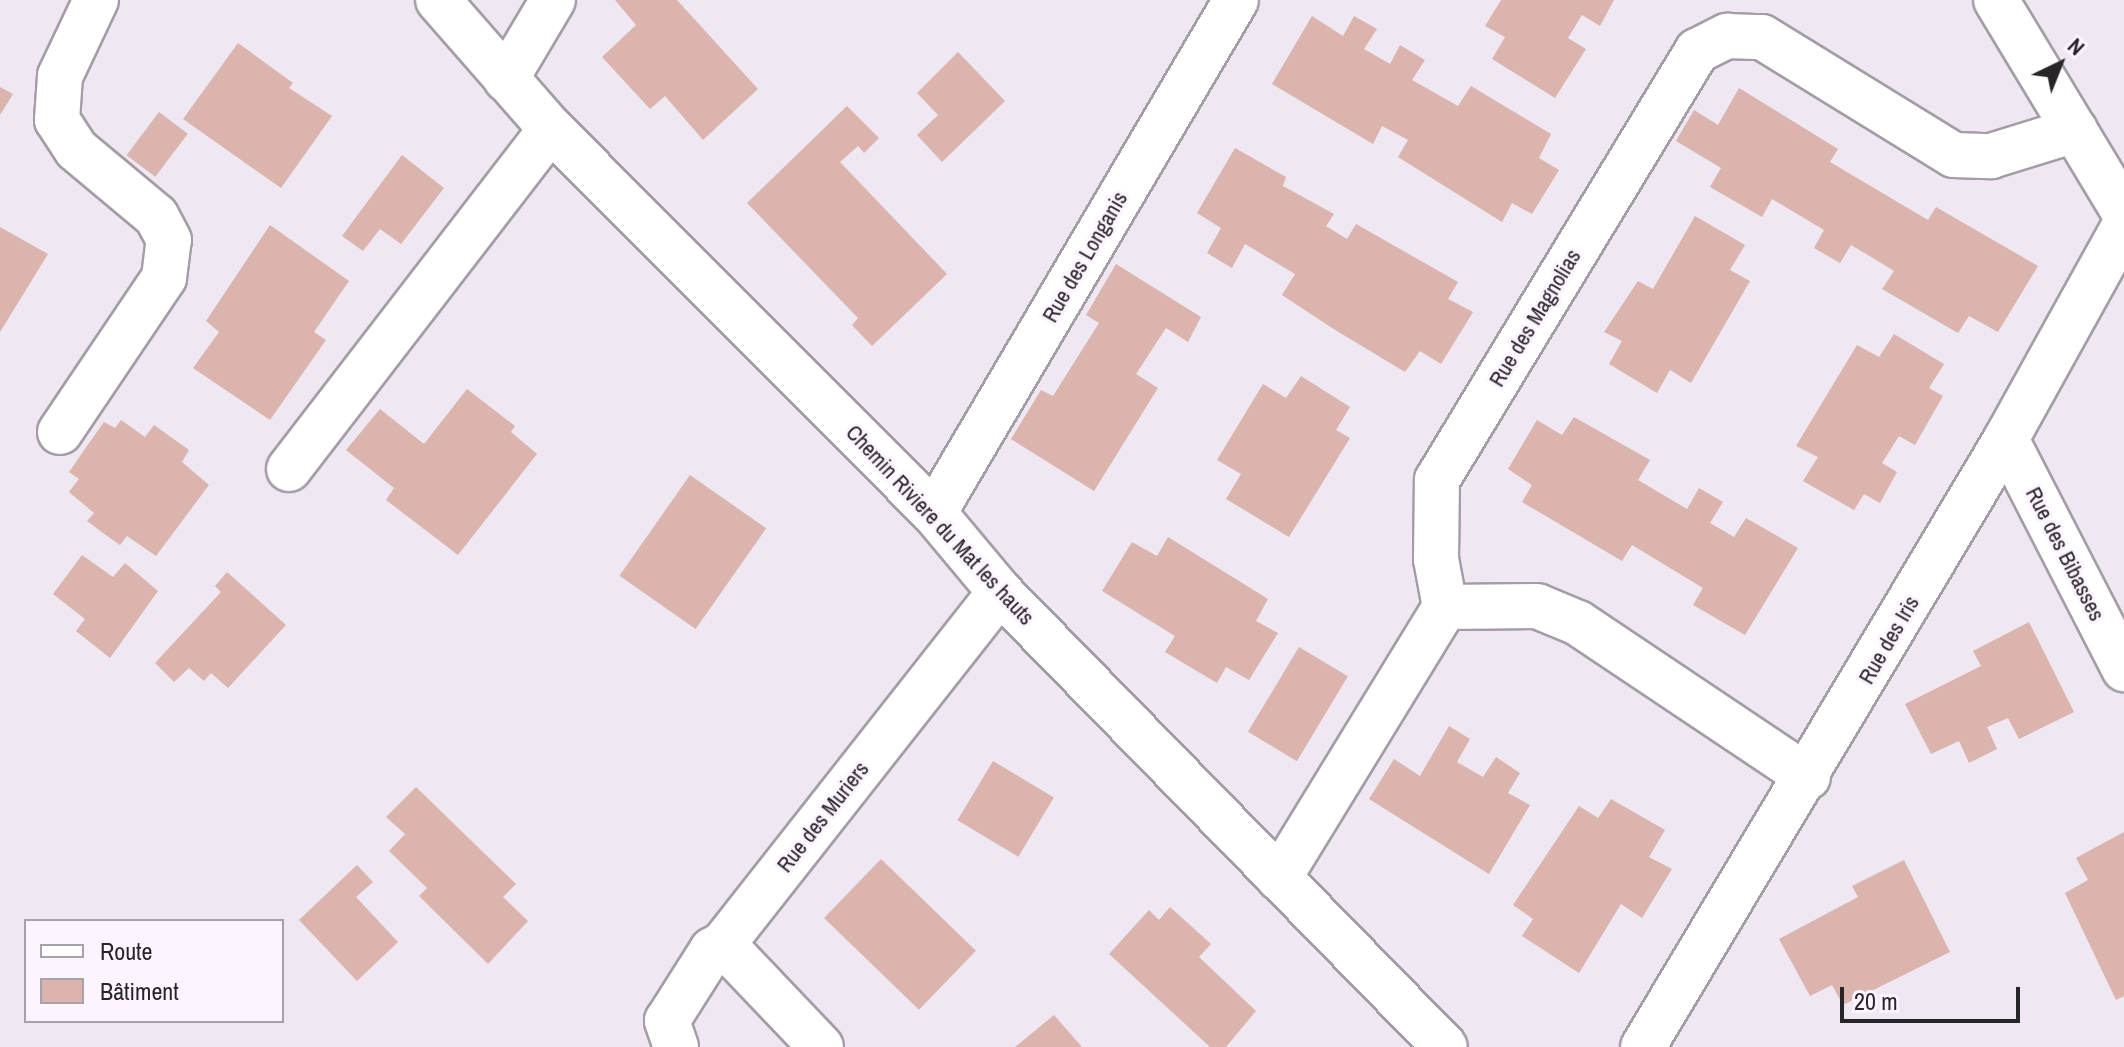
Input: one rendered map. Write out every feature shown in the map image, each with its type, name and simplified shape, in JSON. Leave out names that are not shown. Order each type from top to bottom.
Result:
[{"type":"street","points":[[60,432],[164,278],[169,240],[156,216],[76,149],[57,120],[60,76],[96,0]]},
{"type":"street","name":"Chemin Riviere du Mat les hauts","points":[[438,0],[551,129],[934,513],[1000,592],[1445,1047]]},
{"type":"street","points":[[506,79],[553,0]]},
{"type":"street","name":"Rue des Longanis","points":[[934,513],[1236,0]]},
{"type":"street","points":[[1996,0],[2124,212]]},
{"type":"street","name":"Rue des Magnolias","points":[[1445,607],[1436,559],[1437,480],[1697,51],[1727,36],[1762,37],[1954,155],[1991,156],[2075,130]]},
{"type":"street","points":[[289,469],[551,129]]},
{"type":"street","name":"Rue des Iris","points":[[1643,1047],[1808,777],[2006,439],[2124,226]]},
{"type":"street","name":"Rue des Bibasses","points":[[2006,439],[2124,669]]},
{"type":"street","name":"Rue des Muriers","points":[[676,1047],[667,1021],[712,950],[723,944],[1000,592]]},
{"type":"street","points":[[1279,878],[1445,607],[1537,606],[1578,623],[1808,777]]},
{"type":"street","points":[[723,944],[821,1047]]},
{"type":"building","points":[[615,0],[677,0],[758,89],[703,140],[665,96],[650,109],[602,57],[636,25]]},
{"type":"building","points":[[1501,0],[1614,0],[1600,26],[1582,15],[1568,38],[1586,49],[1555,98],[1492,59],[1505,37],[1485,26]]},
{"type":"building","points":[[1312,16],[1343,36],[1354,16],[1377,29],[1364,49],[1390,64],[1400,45],[1425,60],[1412,80],[1458,106],[1471,86],[1551,134],[1539,158],[1559,170],[1532,214],[1512,203],[1502,222],[1398,157],[1408,140],[1382,126],[1373,144],[1272,84]]},
{"type":"building","points":[[238,43],[293,83],[289,88],[332,116],[281,188],[183,119]]},
{"type":"building","points":[[958,52],[1005,101],[942,162],[917,135],[938,115],[917,93]]},
{"type":"building","points":[[0,87],[13,94],[0,115]]},
{"type":"building","points":[[1739,88],[1838,149],[1830,162],[1928,220],[1936,207],[2038,266],[1998,332],[1969,316],[1958,333],[1882,289],[1894,271],[1851,245],[1840,263],[1814,248],[1824,230],[1772,199],[1762,217],[1710,187],[1721,168],[1676,141],[1694,110],[1718,125]]},
{"type":"building","points":[[847,106],[879,138],[864,153],[858,146],[840,162],[947,274],[872,346],[852,325],[858,318],[747,203]]},
{"type":"building","points":[[159,112],[188,134],[155,177],[127,155]]},
{"type":"building","points":[[1235,148],[1286,177],[1283,186],[1334,214],[1326,226],[1347,239],[1356,224],[1458,282],[1448,299],[1473,312],[1441,364],[1420,351],[1405,372],[1332,328],[1282,295],[1295,274],[1245,244],[1232,268],[1207,253],[1221,228],[1197,213]]},
{"type":"building","points":[[402,155],[444,188],[401,244],[380,229],[363,251],[342,236]]},
{"type":"building","points":[[1695,216],[1745,245],[1730,270],[1750,281],[1691,383],[1670,370],[1657,393],[1609,364],[1622,341],[1604,332],[1638,281],[1653,289]]},
{"type":"building","points":[[270,225],[349,281],[314,332],[326,340],[270,420],[193,368],[219,332],[206,321]]},
{"type":"building","points":[[0,227],[48,254],[0,332]]},
{"type":"building","points":[[1116,264],[1201,317],[1188,342],[1166,328],[1136,374],[1158,388],[1094,491],[1011,439],[1041,390],[1053,396],[1099,323],[1086,315]]},
{"type":"building","points":[[1894,334],[1944,364],[1929,388],[1943,396],[1915,445],[1899,436],[1882,463],[1897,472],[1880,503],[1864,494],[1854,510],[1803,481],[1818,457],[1796,446],[1857,345],[1879,357]]},
{"type":"building","points":[[1301,376],[1350,407],[1336,430],[1350,438],[1289,537],[1226,499],[1241,474],[1217,460],[1263,384],[1286,398]]},
{"type":"building","points":[[467,389],[515,426],[511,432],[537,454],[458,555],[386,500],[394,488],[346,450],[380,409],[424,444]]},
{"type":"building","points":[[1574,417],[1650,460],[1638,480],[1687,509],[1699,488],[1723,502],[1710,523],[1734,537],[1746,518],[1798,548],[1745,635],[1693,605],[1703,588],[1632,545],[1622,561],[1522,502],[1532,485],[1508,469],[1537,420],[1562,435]]},
{"type":"building","points":[[121,420],[145,437],[154,425],[189,450],[182,462],[209,485],[156,556],[127,536],[120,545],[103,533],[87,521],[94,513],[69,492],[79,479],[69,472],[104,422],[115,428]]},
{"type":"building","points":[[690,475],[766,528],[696,629],[619,576]]},
{"type":"building","points":[[1168,537],[1268,599],[1256,621],[1278,633],[1249,680],[1226,667],[1217,683],[1165,652],[1175,636],[1102,591],[1132,542],[1157,556]]},
{"type":"building","points":[[82,555],[113,577],[125,563],[158,591],[110,658],[76,631],[85,619],[53,594]]},
{"type":"building","points":[[227,572],[286,625],[228,688],[211,673],[204,681],[189,668],[174,682],[155,663],[221,592],[215,586]]},
{"type":"building","points":[[2029,622],[2074,712],[2019,739],[2008,718],[1987,727],[1997,749],[1969,763],[1959,741],[1931,754],[1905,704],[1981,666],[1973,651]]},
{"type":"building","points":[[1299,647],[1348,676],[1297,761],[1248,732]]},
{"type":"building","points":[[1449,726],[1470,739],[1457,762],[1483,777],[1496,757],[1520,773],[1508,793],[1530,805],[1489,874],[1369,799],[1394,759],[1420,776]]},
{"type":"building","points":[[993,761],[1054,798],[1018,857],[957,820]]},
{"type":"building","points":[[416,787],[516,884],[503,897],[528,921],[488,964],[419,896],[427,888],[389,851],[405,834],[386,817]]},
{"type":"building","points":[[1611,799],[1665,830],[1649,857],[1672,869],[1642,918],[1621,904],[1579,973],[1522,936],[1533,919],[1513,905],[1579,806],[1598,818]]},
{"type":"building","points":[[2124,832],[2124,996],[2116,1000],[2065,893],[2088,880],[2076,858]]},
{"type":"building","points":[[881,859],[976,951],[919,1010],[824,918]]},
{"type":"building","points":[[1904,860],[1950,952],[1843,1005],[1832,985],[1810,996],[1779,939],[1858,897],[1852,886]]},
{"type":"building","points":[[357,865],[373,882],[356,897],[398,942],[357,981],[299,920]]},
{"type":"building","points":[[1170,907],[1211,944],[1199,957],[1256,1011],[1226,1047],[1210,1047],[1109,954],[1149,910],[1159,920]]},
{"type":"building","points":[[1054,1015],[1082,1047],[1015,1047]]}]
